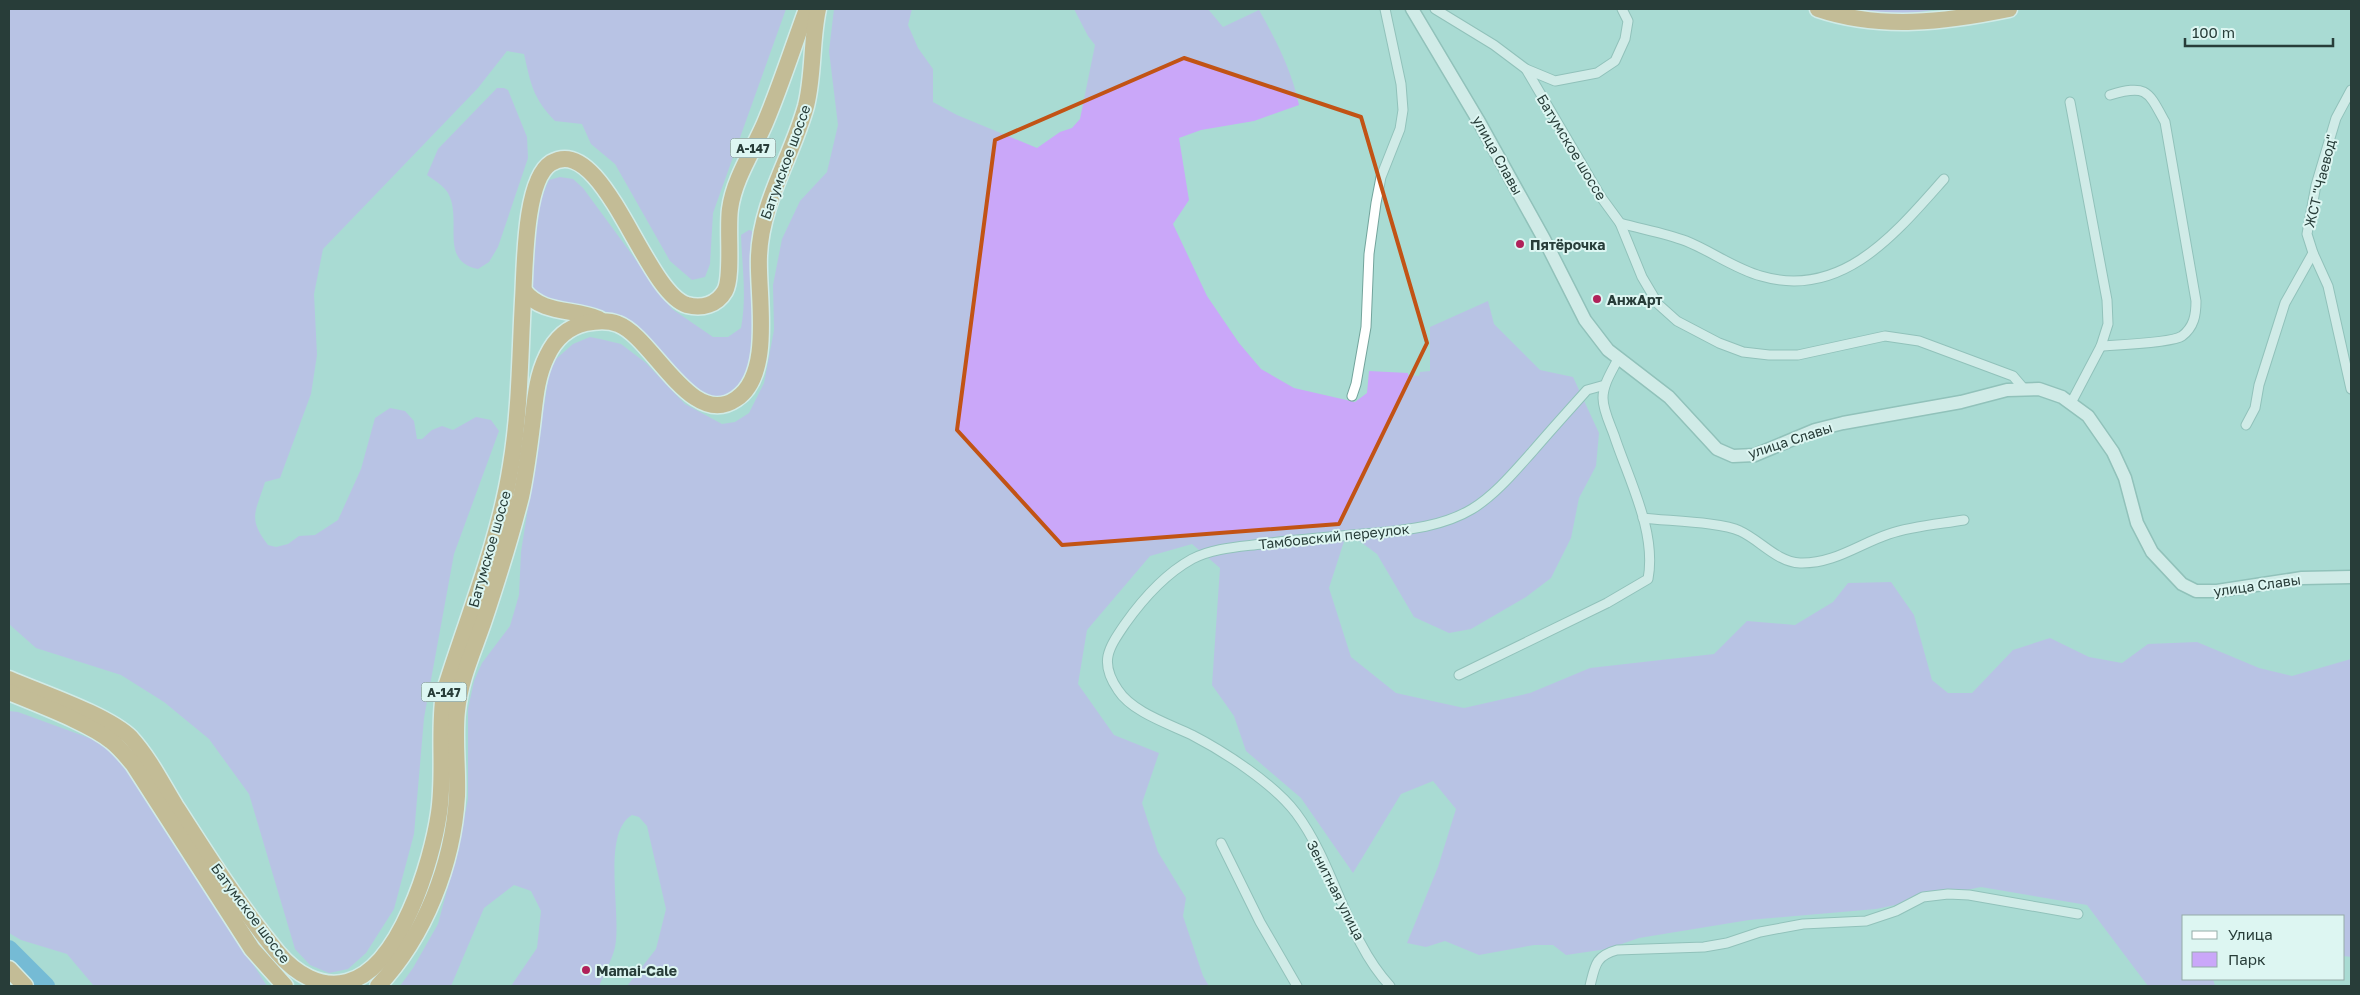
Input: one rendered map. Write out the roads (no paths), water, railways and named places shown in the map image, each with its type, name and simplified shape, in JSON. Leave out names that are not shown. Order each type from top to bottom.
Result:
[{"type":"highway","name":"Батумское шоссе","points":[[9,679],[107,721],[131,738],[151,764],[220,875],[271,944],[297,972],[327,984],[343,983],[362,976],[379,962],[405,921],[432,846],[439,813],[441,788],[440,719],[444,693],[495,534],[511,467],[516,425],[524,291],[534,187],[541,173],[552,163],[571,160],[585,167],[597,178],[625,221],[654,274],[671,296],[679,302],[693,306],[702,307],[714,304],[725,292],[729,280],[728,229],[733,192],[764,125],[807,9]]},
{"type":"highway","name":"Батумское шоссе","points":[[378,986],[404,956],[419,931],[445,861],[455,812],[456,739],[461,687],[499,575],[522,494],[538,381],[543,366],[551,349],[568,330],[591,322],[603,321],[618,324],[632,332],[670,374],[699,400],[712,405],[724,405],[737,399],[747,388],[756,369],[760,340],[761,234],[765,215],[801,122],[810,88],[814,28],[818,9]]},
{"type":"highway","points":[[1818,9],[1861,20],[1901,22],[1963,18],[2008,9]]},
{"type":"highway","points":[[784,74],[792,71],[800,73],[806,79],[810,88]]},
{"type":"highway","points":[[524,291],[532,301],[546,307],[589,315],[603,321]]},
{"type":"highway","name":"Батумское шоссе","points":[[9,692],[94,731],[110,740],[123,752],[252,949],[285,986]]},
{"type":"highway","points":[[9,969],[26,986]]},
{"type":"street","points":[[1352,396],[1356,384],[1366,327],[1369,254],[1378,194],[1381,178],[1400,129],[1403,110],[1401,84],[1385,9]]},
{"type":"street","name":"улица Славы","points":[[1412,9],[1478,120],[1544,239],[1585,320],[1598,339],[1618,359],[1668,397],[1718,449],[1728,454],[1739,456],[1763,452],[1815,430],[1843,423],[1952,404],[2007,390],[2038,389],[2062,397],[2088,416],[2113,452],[2125,478],[2137,523],[2152,552],[2182,584],[2196,591],[2216,591],[2302,578],[2351,578]]},
{"type":"street","name":"Батумское шоссе","points":[[1435,9],[1494,44],[1526,69],[1555,81],[1597,73],[1615,61],[1625,39],[1628,21],[1622,9]]},
{"type":"street","name":"Батумское шоссе","points":[[1526,69],[1601,197],[1620,223],[1642,277],[1658,304],[1677,321],[1719,344],[1743,352],[1769,356],[1798,355],[1885,336],[1911,340],[2013,376],[2025,390]]},
{"type":"street","points":[[2101,346],[2181,337],[2191,327],[2196,315],[2196,301],[2165,122],[2152,99],[2143,90],[2130,89],[2110,95]]},
{"type":"street","name":"ЖСТ \"Чаевод\"","points":[[2351,90],[2336,118],[2316,185],[2307,234],[2313,253],[2328,286],[2351,389]]},
{"type":"street","points":[[2070,102],[2107,300],[2108,324],[2101,346],[2071,403]]},
{"type":"street","points":[[1620,223],[1685,240],[1760,276],[1781,281],[1804,281],[1830,276],[1862,260],[1902,226],[1944,179]]},
{"type":"street","points":[[2246,425],[2255,408],[2259,385],[2285,303],[2313,253]]},
{"type":"street","points":[[1459,674],[1607,604],[1648,579],[1648,553],[1643,518],[1603,398],[1605,386],[1618,359]]},
{"type":"street","name":"Тамбовский переулок","points":[[1218,549],[1308,538],[1407,530],[1442,521],[1471,509],[1506,480],[1587,390],[1605,386]]},
{"type":"street","points":[[1643,518],[1727,527],[1740,531],[1771,551],[1801,563],[1847,554],[1890,534],[1964,520]]},
{"type":"street","name":"Зенитная улица","points":[[1218,549],[1192,559],[1168,575],[1132,614],[1110,646],[1106,657],[1108,668],[1118,691],[1148,716],[1193,736],[1224,754],[1264,782],[1295,813],[1333,879],[1357,935],[1381,976],[1390,986]]},
{"type":"street","points":[[1221,843],[1260,922],[1297,986]]},
{"type":"street","points":[[1590,986],[1598,960],[1605,953],[1617,950],[1704,947],[1727,943],[1760,932],[1803,924],[1866,921],[1896,911],[1923,897],[1948,894],[1968,895],[2078,914]]},
{"type":"waterway","points":[[9,949],[46,986]]},
{"type":"place","name":"Пятёрочка","points":[[1520,244]]},
{"type":"place","name":"АнжАрт","points":[[1597,299]]},
{"type":"place","name":"Mamai-Cale","points":[[586,970]]}]
